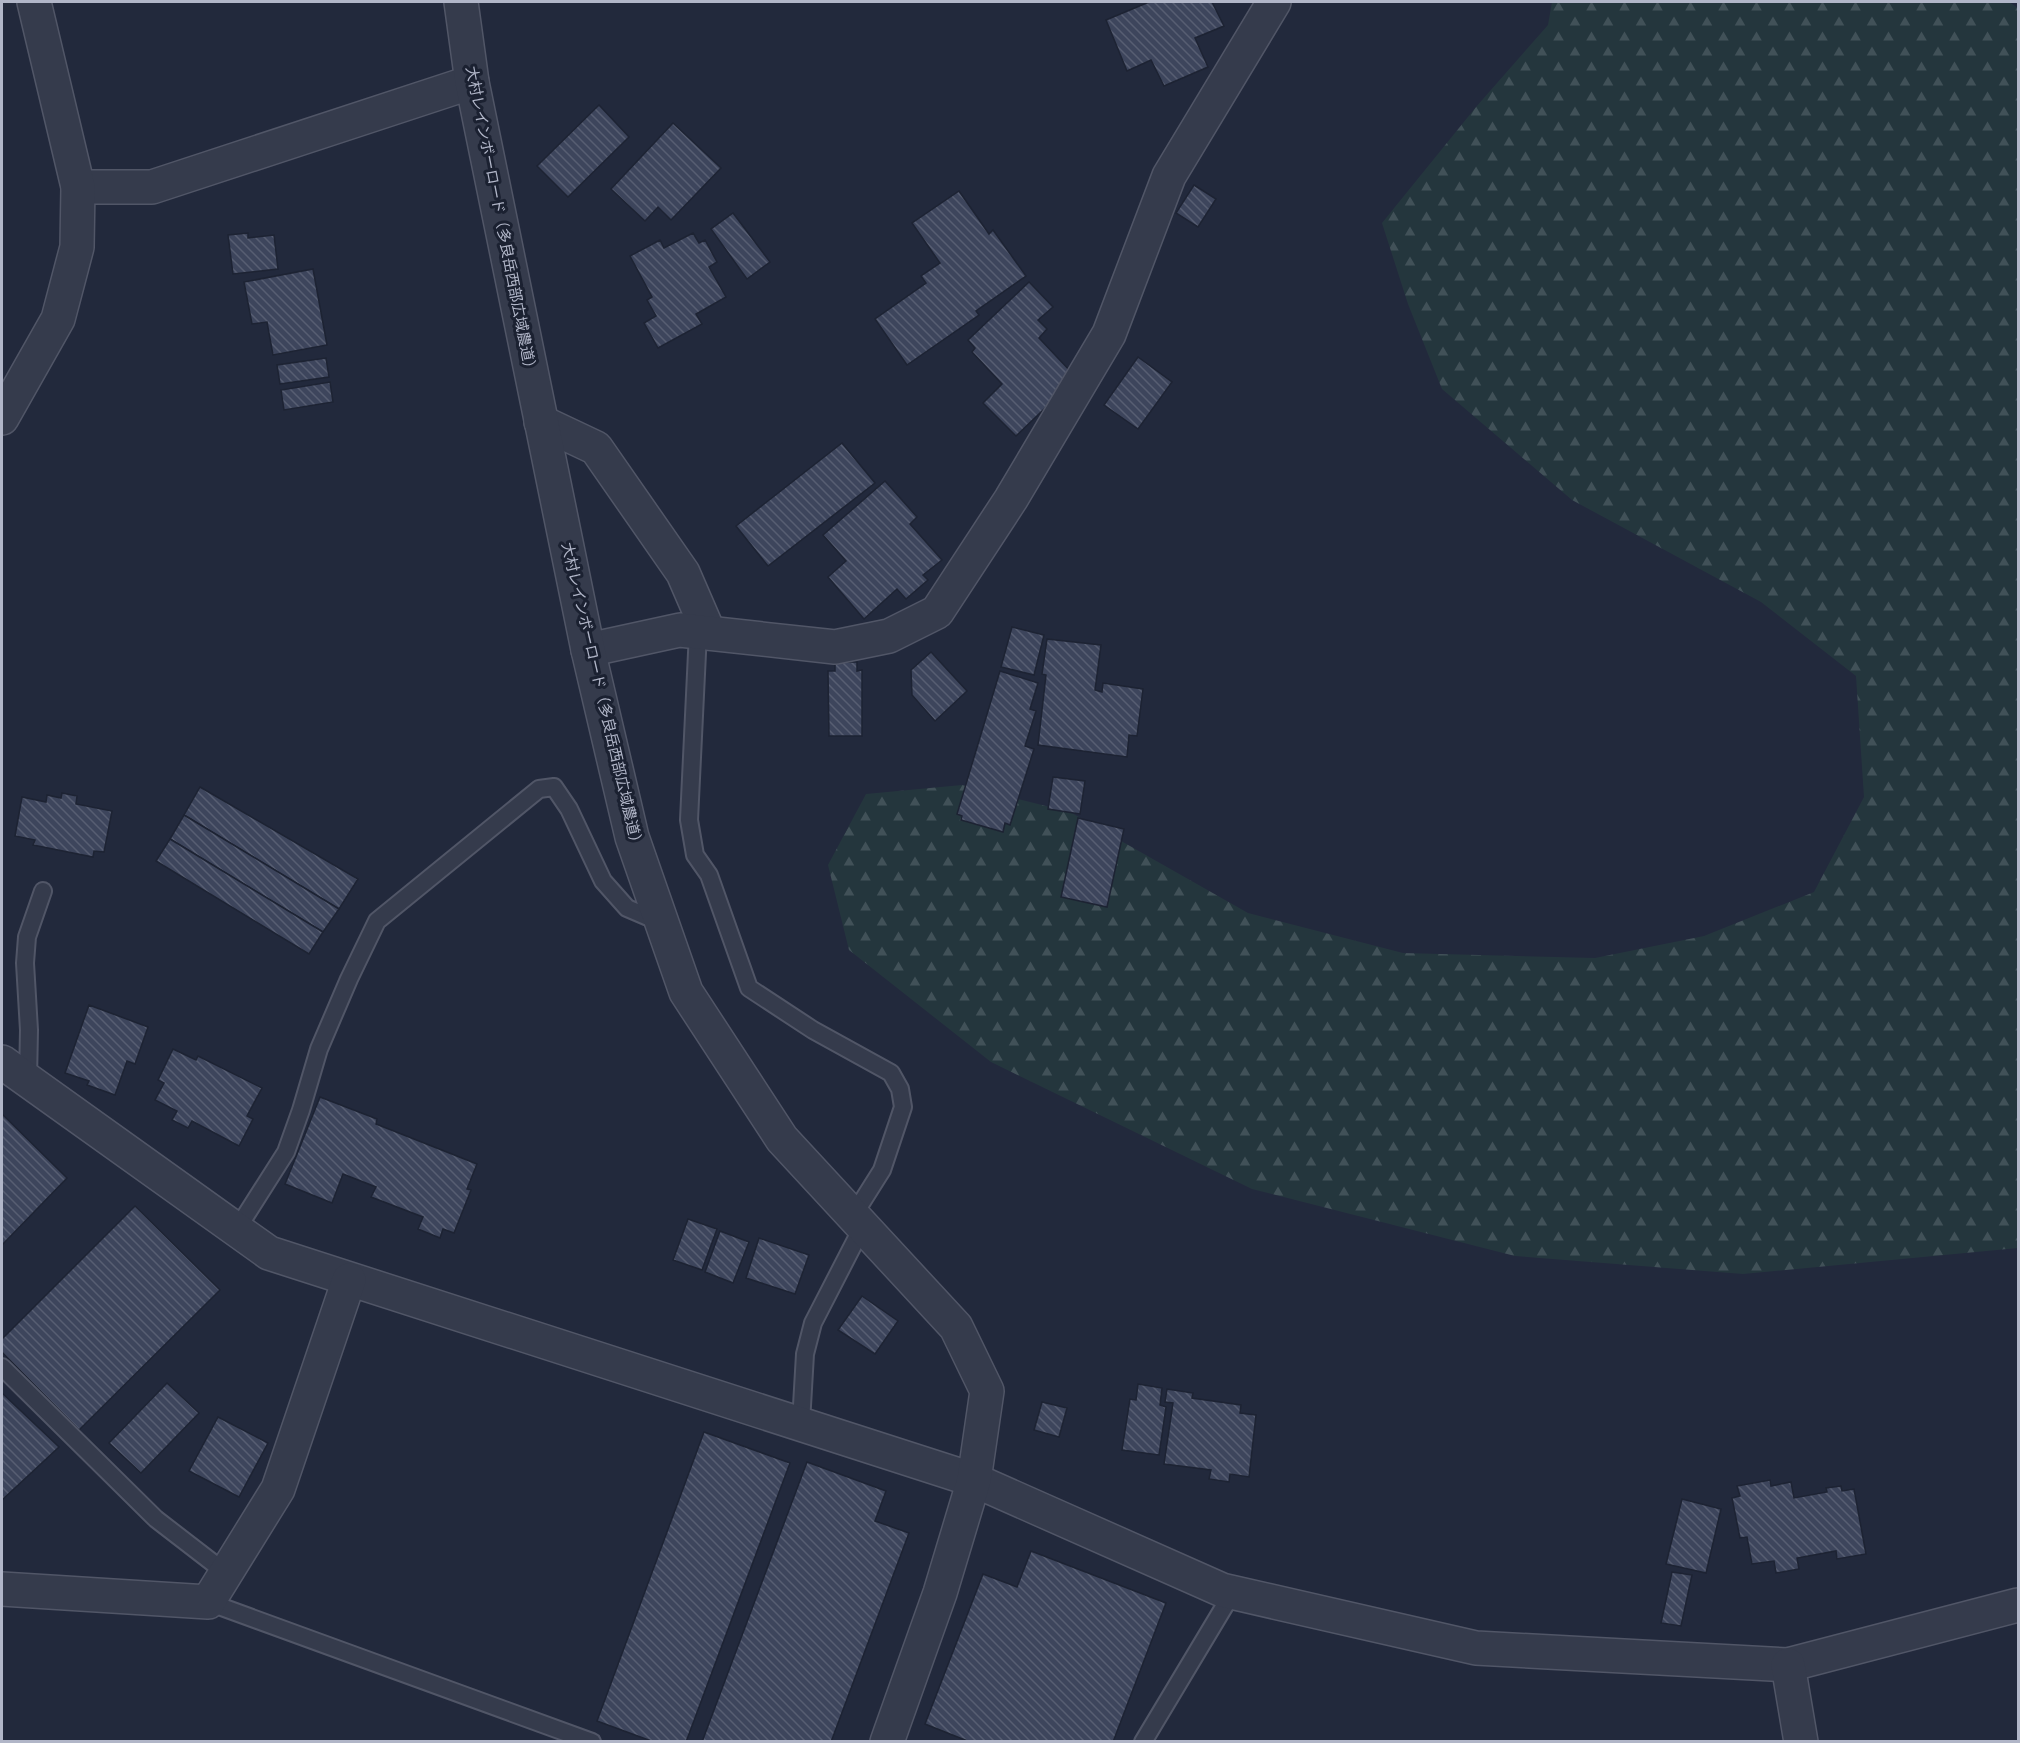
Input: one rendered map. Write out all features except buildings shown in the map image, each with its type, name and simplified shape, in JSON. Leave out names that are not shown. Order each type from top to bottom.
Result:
[{"type":"street","points":[[2,418],[58,319],[77,247],[78,187],[34,2]]},
{"type":"street","name":"大村レインボーロード（多良岳西部広域農道）","points":[[461,2],[472,82],[588,650],[632,837],[686,992],[782,1139],[956,1327],[987,1391],[974,1480],[940,1593],[887,1742]]},
{"type":"street","points":[[588,650],[680,630],[835,647],[889,636],[937,612],[1011,499],[1109,334],[1169,176],[1274,2]]},
{"type":"street","points":[[78,187],[152,186],[472,82]]},
{"type":"street","points":[[542,422],[597,448],[683,573],[703,632]]},
{"type":"street","points":[[14,1071],[269,1253],[974,1480],[1222,1590],[1476,1648],[1788,1665],[2019,1605]]},
{"type":"street","points":[[2,1589],[208,1602],[278,1489],[349,1280]]},
{"type":"street","points":[[1788,1665],[1801,1742]]},
{"type":"lane","points":[[703,632],[689,820],[695,855],[709,874],[748,988],[813,1030],[891,1073],[900,1089],[903,1107],[882,1170],[813,1323],[805,1354],[801,1424]]},
{"type":"lane","points":[[237,1229],[286,1152],[301,1110],[318,1049],[377,921],[539,789],[554,787],[569,809],[603,881],[627,908],[662,923]]},
{"type":"lane","points":[[14,1071],[29,1030],[25,963],[27,937],[43,891]]},
{"type":"lane","points":[[2,1367],[156,1519],[226,1573]]},
{"type":"lane","points":[[1143,1742],[1233,1592]]},
{"type":"lane","points":[[208,1602],[592,1742]]},
{"type":"green space","points":[[1552,2],[2009,2],[2018,8],[2018,1248],[1743,1274],[1515,1256],[1252,1189],[991,1062],[849,950],[828,865],[866,794],[962,785],[1070,812],[1248,913],[1403,953],[1595,958],[1704,936],[1814,892],[1864,797],[1856,676],[1761,602],[1572,500],[1442,389],[1408,304],[1382,223],[1476,107],[1548,25]]}]
